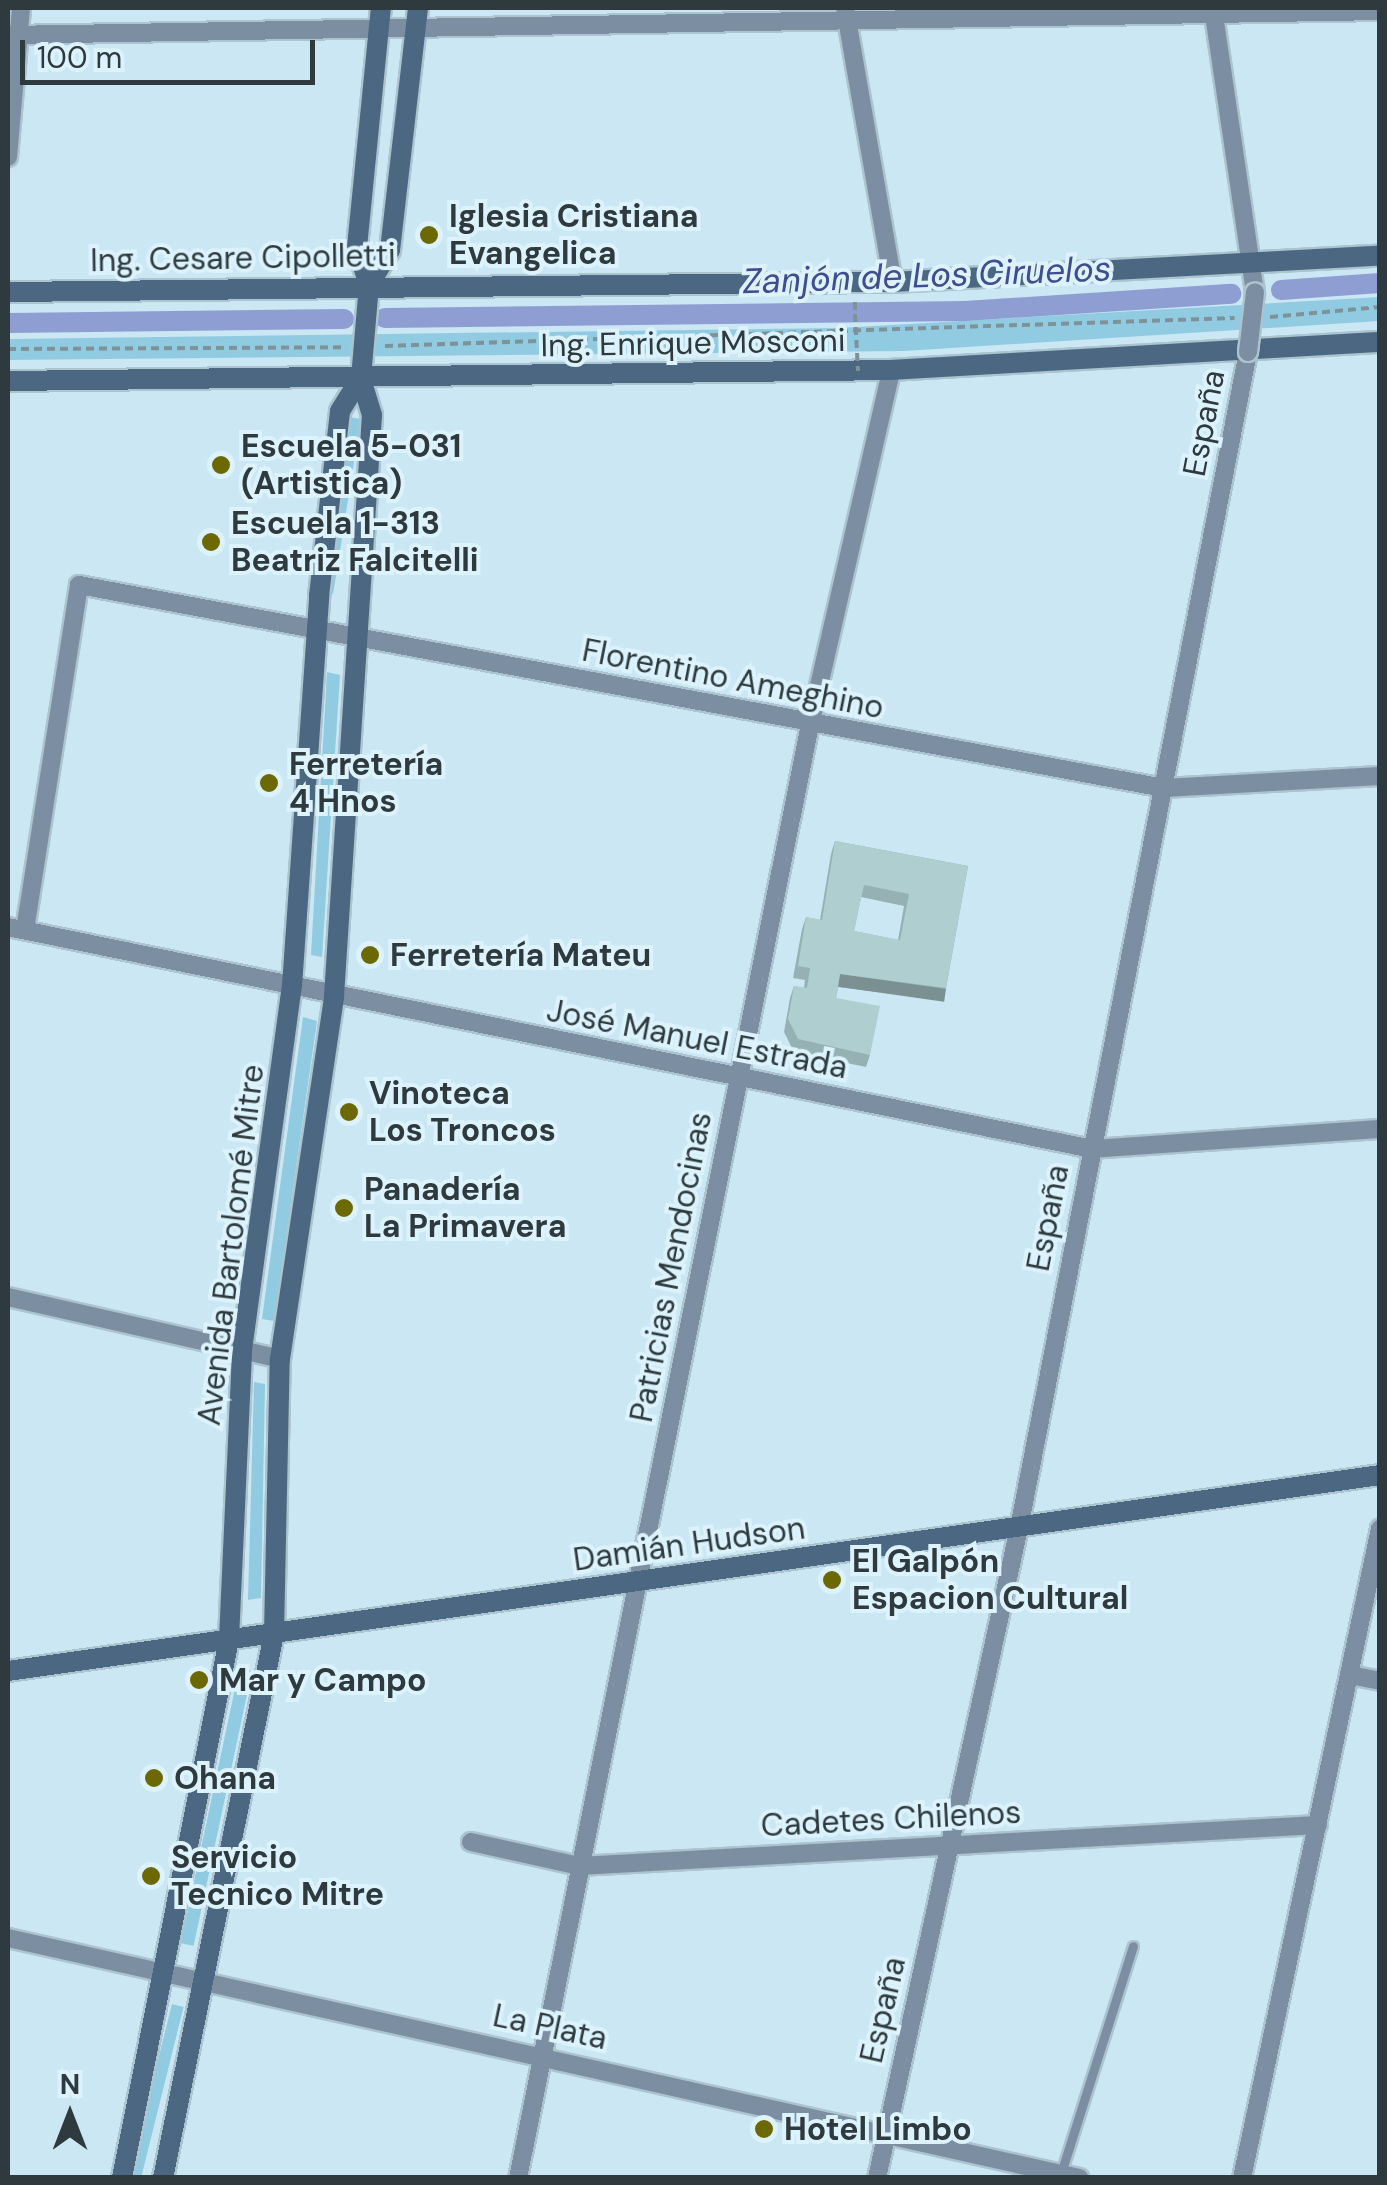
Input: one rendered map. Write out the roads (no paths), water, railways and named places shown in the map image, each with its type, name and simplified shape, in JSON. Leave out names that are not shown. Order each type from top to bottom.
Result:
[{"type":"street","points":[[8,157],[13,35],[21,8]]},
{"type":"street","points":[[845,8],[893,282]]},
{"type":"street","points":[[13,35],[381,18],[848,27],[1380,11]]},
{"type":"street","name":"España","points":[[876,2178],[1019,1528],[1248,352],[1258,266],[1214,14]]},
{"type":"street","name":"Avenida Bartolomé Mitre","points":[[163,2178],[274,1634],[280,1359],[334,996],[372,415],[361,378],[369,285],[357,247],[381,18]]},
{"type":"street","name":"Avenida Bartolomé Mitre","points":[[369,285],[390,250],[418,18]]},
{"type":"street","name":"Ing. Cesare Cipolletti","points":[[8,292],[893,282],[1258,266],[1380,256]]},
{"type":"street","name":"Ing. Enrique Mosconi","points":[[8,382],[858,371],[1380,342]]},
{"type":"street","name":"Patricias Mendocinas","points":[[518,2178],[810,725],[891,370]]},
{"type":"street","name":"Avenida Bartolomé Mitre","points":[[122,2178],[229,1639],[242,1350],[292,986],[316,630],[340,410],[361,378]]},
{"type":"street","name":"Florentino Ameghino","points":[[16,929],[79,585],[810,725],[1164,788],[1380,776]]},
{"type":"street","name":"José Manuel Estrada","points":[[16,929],[1092,1149],[1380,1128]]},
{"type":"street","points":[[8,1297],[280,1359]]},
{"type":"street","name":"Damián Hudson","points":[[8,1672],[1380,1475]]},
{"type":"street","points":[[1242,2178],[1380,1529]]},
{"type":"street","points":[[1350,1676],[1380,1681]]},
{"type":"street","name":"Cadetes Chilenos","points":[[470,1842],[579,1866],[1318,1825]]},
{"type":"street","name":"La Plata","points":[[8,1938],[886,2130],[1070,2175]]},
{"type":"lane","points":[[1070,2175],[1133,1946]]},
{"type":"waterway","name":"Zanjón de Los Ciruelos","points":[[1281,290],[1380,283]]},
{"type":"waterway","name":"Zanjón de Los Ciruelos","points":[[385,318],[965,311],[1231,294]]},
{"type":"waterway","name":"Zanjón de Los Ciruelos","points":[[8,323],[344,319]]},
{"type":"place","name":"Iglesia Cristiana Evangelica","points":[[429,235]]},
{"type":"place","name":"Escuela 5-031 (Artistica)","points":[[221,465]]},
{"type":"place","name":"Escuela 1-313 Beatriz Falcitelli","points":[[211,542]]},
{"type":"place","name":"Ferretería 4 Hnos","points":[[269,783]]},
{"type":"place","name":"Ferretería Mateu","points":[[370,955]]},
{"type":"place","name":"Vinoteca Los Troncos","points":[[349,1112]]},
{"type":"place","name":"Panadería La Primavera","points":[[344,1208]]},
{"type":"place","name":"El Galpón Espacion Cultural","points":[[832,1580]]},
{"type":"place","name":"Mar y Campo","points":[[199,1680]]},
{"type":"place","name":"Ohana","points":[[154,1778]]},
{"type":"place","name":"Servicio Tecnico Mitre","points":[[151,1876]]},
{"type":"place","name":"Hotel Limbo","points":[[764,2129]]}]
